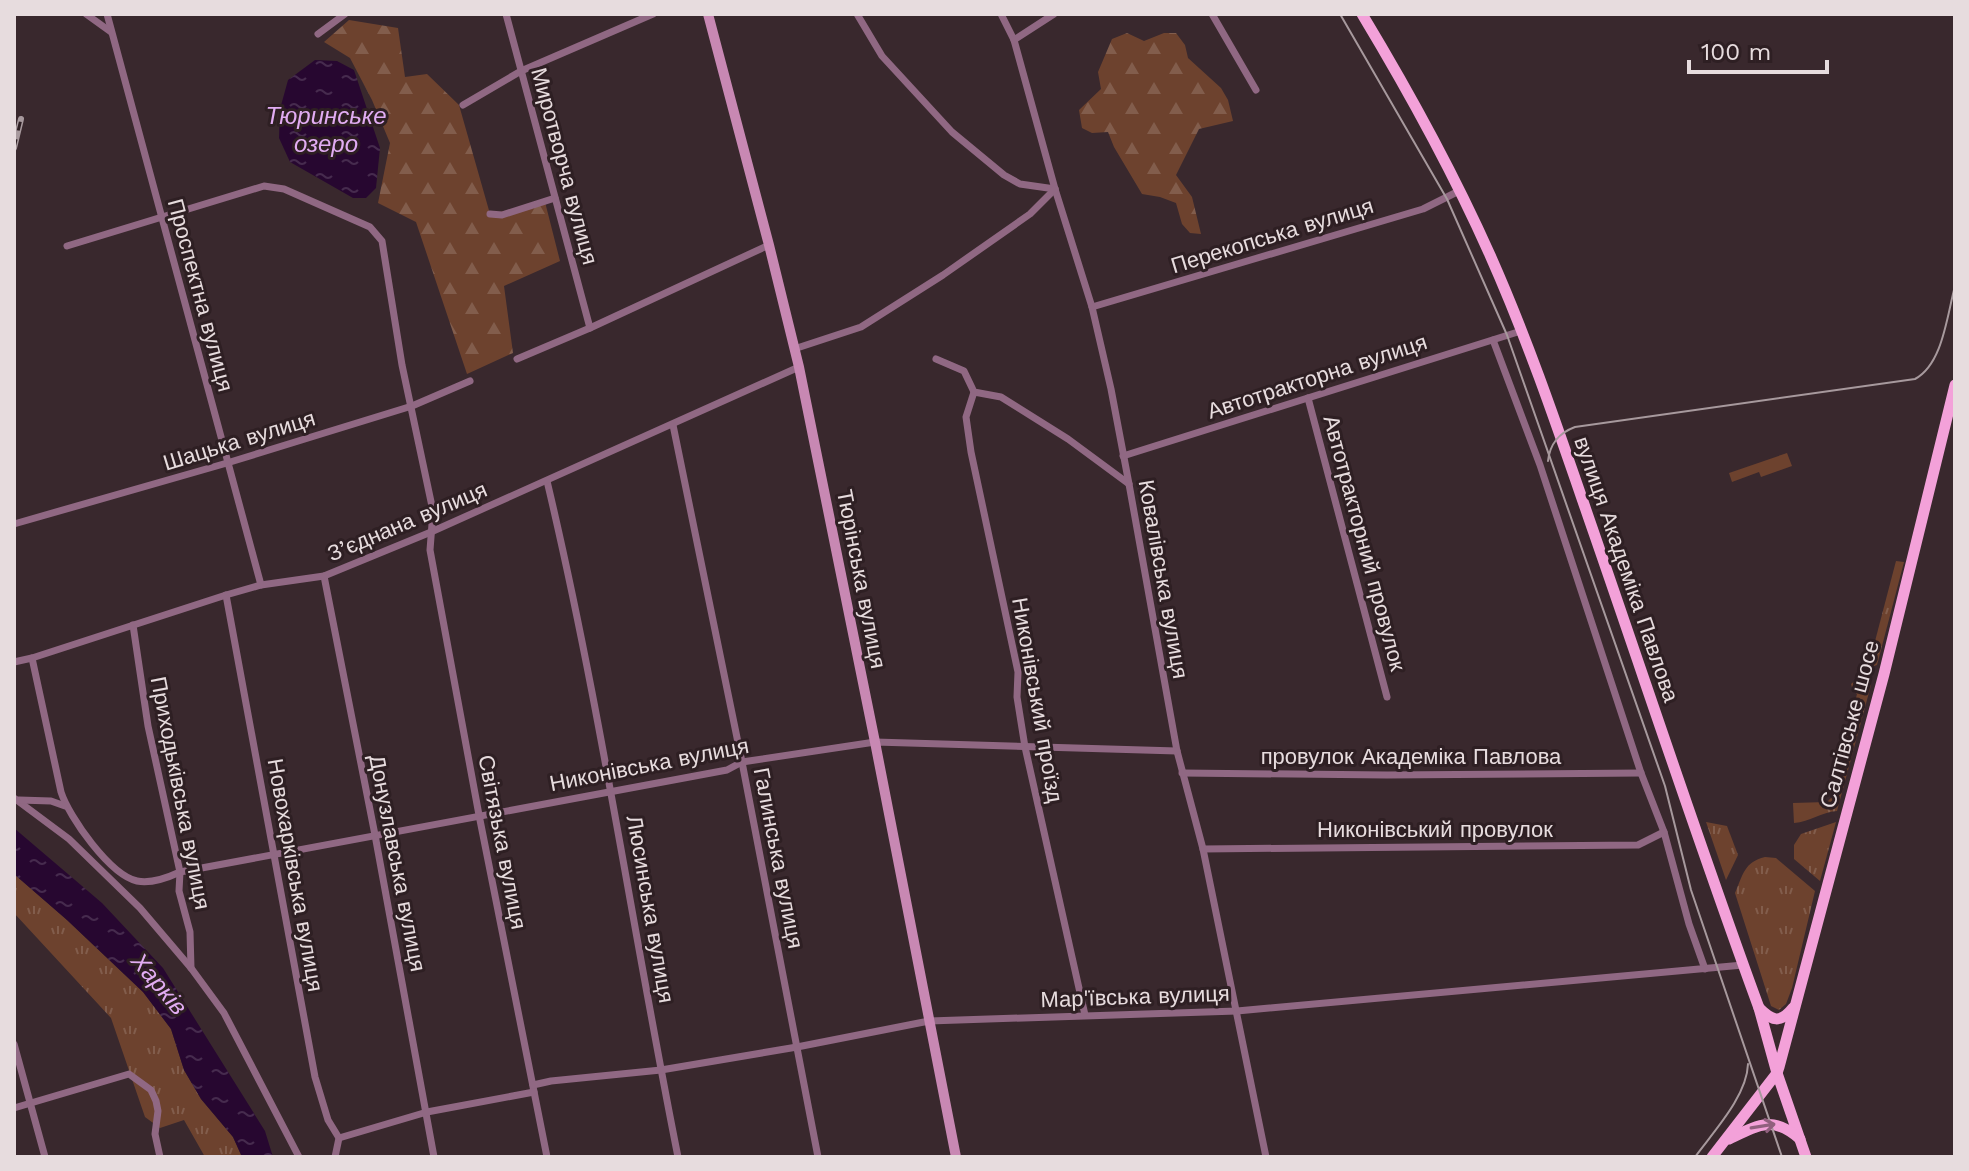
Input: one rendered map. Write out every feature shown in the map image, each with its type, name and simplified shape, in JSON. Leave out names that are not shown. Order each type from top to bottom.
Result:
[{"type":"main road","name":"Тюрінська вулиця","points":[[708,14],[799,367],[956,1157]]},
{"type":"main road","name":"вулиця Академіка Павлова","points":[[1362,14],[1397,72],[1459,191],[1490,255],[1521,331],[1759,1008],[1806,1157]]},
{"type":"main road","name":"Салтівське шосе","points":[[1777,1073],[1884,674],[1955,385]]},
{"type":"main road","points":[[1759,1008],[1770,1018],[1780,1019],[1795,1004]]},
{"type":"main road","points":[[1712,1157],[1777,1073]]},
{"type":"main road","points":[[1725,1141],[1755,1126],[1767,1124],[1783,1126],[1800,1139]]},
{"type":"street","points":[[86,14],[111,32]]},
{"type":"street","name":"Проспектна вулиця","points":[[107,14],[261,585]]},
{"type":"street","points":[[318,34],[345,14]]},
{"type":"street","name":"Миротворча вулиця","points":[[506,14],[590,328]]},
{"type":"street","points":[[463,105],[521,71],[653,14]]},
{"type":"street","points":[[857,14],[882,56],[952,132],[1004,175],[1020,184],[1055,189]]},
{"type":"street","name":"Ковалівська вулиця","points":[[1001,14],[1014,40],[1055,189],[1092,307],[1111,389],[1177,751],[1203,849],[1266,1157]]},
{"type":"street","points":[[1014,40],[1054,14]]},
{"type":"street","points":[[1212,14],[1256,90]]},
{"type":"street","name":"Світязька вулиця","points":[[162,216],[264,186],[274,186],[370,227],[382,241],[402,365],[433,511],[430,550],[547,1157]]},
{"type":"street","points":[[794,349],[861,327],[1030,214],[1055,189]]},
{"type":"street","name":"Перекопська вулиця","points":[[1092,307],[1423,209],[1459,191]]},
{"type":"street","points":[[490,214],[502,215],[555,198]]},
{"type":"street","points":[[67,246],[162,216]]},
{"type":"street","points":[[517,359],[769,245]]},
{"type":"street","name":"Автотракторна вулиця","points":[[1123,456],[1521,331]]},
{"type":"street","points":[[1493,340],[1540,465],[1641,773],[1664,832],[1689,924],[1705,969]]},
{"type":"street","points":[[936,359],[964,371],[974,392],[1001,397],[1068,439],[1129,484]]},
{"type":"street","name":"З’єднана вулиця","points":[[14,662],[261,585],[324,576],[547,481],[799,367]]},
{"type":"street","name":"Шацька вулиця","points":[[14,524],[412,406],[470,381]]},
{"type":"street","name":"Никонівський проїзд","points":[[974,392],[966,417],[971,452],[1018,672],[1017,697],[1025,747],[1085,1015]]},
{"type":"street","name":"Автотракторний провулок","points":[[1308,398],[1387,697]]},
{"type":"street","name":"Галинська вулиця","points":[[673,425],[818,1157]]},
{"type":"street","name":"Люсинська вулиця","points":[[547,481],[612,791],[678,1157]]},
{"type":"street","name":"Донузлавська вулиця","points":[[324,576],[434,1157]]},
{"type":"street","name":"Новохарківська вулиця","points":[[226,595],[315,1077],[328,1120],[339,1138]]},
{"type":"street","name":"Приходьківська вулиця","points":[[133,625],[148,726],[180,872],[179,891],[190,932],[191,968]]},
{"type":"street","points":[[32,658],[65,806]]},
{"type":"street","name":"Никонівська вулиця","points":[[65,806],[109,862],[135,880],[151,881],[180,872],[727,770],[742,762],[875,742],[1177,751]]},
{"type":"street","name":"провулок Академіка Павлова","points":[[1182,773],[1641,773]]},
{"type":"street","points":[[51,801],[61,792]]},
{"type":"street","points":[[16,799],[51,801],[65,806]]},
{"type":"street","points":[[16,799],[69,839],[140,908],[191,968],[224,1013],[299,1157]]},
{"type":"street","name":"Никонівський провулок","points":[[1203,849],[1638,845],[1664,832]]},
{"type":"street","name":"Мар'ївська вулиця","points":[[339,1138],[551,1081],[661,1070],[929,1021],[1237,1011],[1743,965]]},
{"type":"street","points":[[14,1044],[45,1157]]},
{"type":"street","points":[[14,1108],[129,1074],[151,1090],[156,1101],[155,1134],[160,1157]]},
{"type":"street","points":[[335,1157],[339,1138]]},
{"type":"green space","points":[[349,20],[398,28],[405,77],[427,74],[459,105],[490,214],[545,202],[560,261],[504,286],[513,353],[467,374],[416,222],[378,203],[390,143],[372,100],[350,58],[324,42]]},
{"type":"green space","points":[[1127,33],[1144,41],[1164,33],[1176,33],[1185,45],[1188,58],[1221,88],[1228,100],[1233,121],[1199,129],[1176,175],[1192,197],[1201,234],[1190,233],[1182,224],[1176,203],[1142,194],[1108,132],[1092,133],[1082,128],[1079,110],[1101,89],[1098,72],[1112,39]]},
{"type":"green space","points":[[1787,453],[1792,466],[1761,477],[1759,472],[1732,482],[1729,473]]},
{"type":"green space","points":[[1896,561],[1904,562],[1877,665],[1868,668]]},
{"type":"green space","points":[[1858,678],[1866,679],[1871,685],[1837,811],[1794,823],[1793,803],[1827,802],[1831,798],[1857,694],[1851,684]]},
{"type":"green space","points":[[1706,822],[1727,826],[1738,855],[1726,880]]},
{"type":"green space","points":[[1836,822],[1820,881],[1794,859],[1794,845],[1801,834]]},
{"type":"green space","points":[[1765,857],[1776,858],[1815,891],[1792,988],[1786,1004],[1779,1010],[1771,1006],[1735,893],[1748,866]]},
{"type":"green space","points":[[14,874],[143,992],[171,1029],[184,1070],[201,1099],[233,1137],[242,1157],[205,1157],[184,1120],[160,1128],[145,1117],[111,1018],[14,913]]},
{"type":"water","name":"Тюринське озеро","points":[[315,60],[337,61],[354,70],[380,148],[376,188],[366,198],[353,198],[290,162],[279,138],[280,109],[288,80]]},
{"type":"water","name":"Харків","points":[[14,828],[102,903],[163,968],[265,1131],[273,1157],[242,1157],[233,1137],[201,1099],[184,1070],[171,1029],[143,992],[14,874]]},
{"type":"tram line","points":[[1340,14],[1447,199],[1507,335],[1665,786],[1691,890],[1782,1157]]},
{"type":"tram line","points":[[1548,461],[1556,440],[1575,427],[1915,379],[1924,372],[1938,351],[1955,286]]},
{"type":"tram line","points":[[1695,1157],[1736,1101],[1748,1064]]},
{"type":"railway","points":[[14,148],[21,119]]}]
